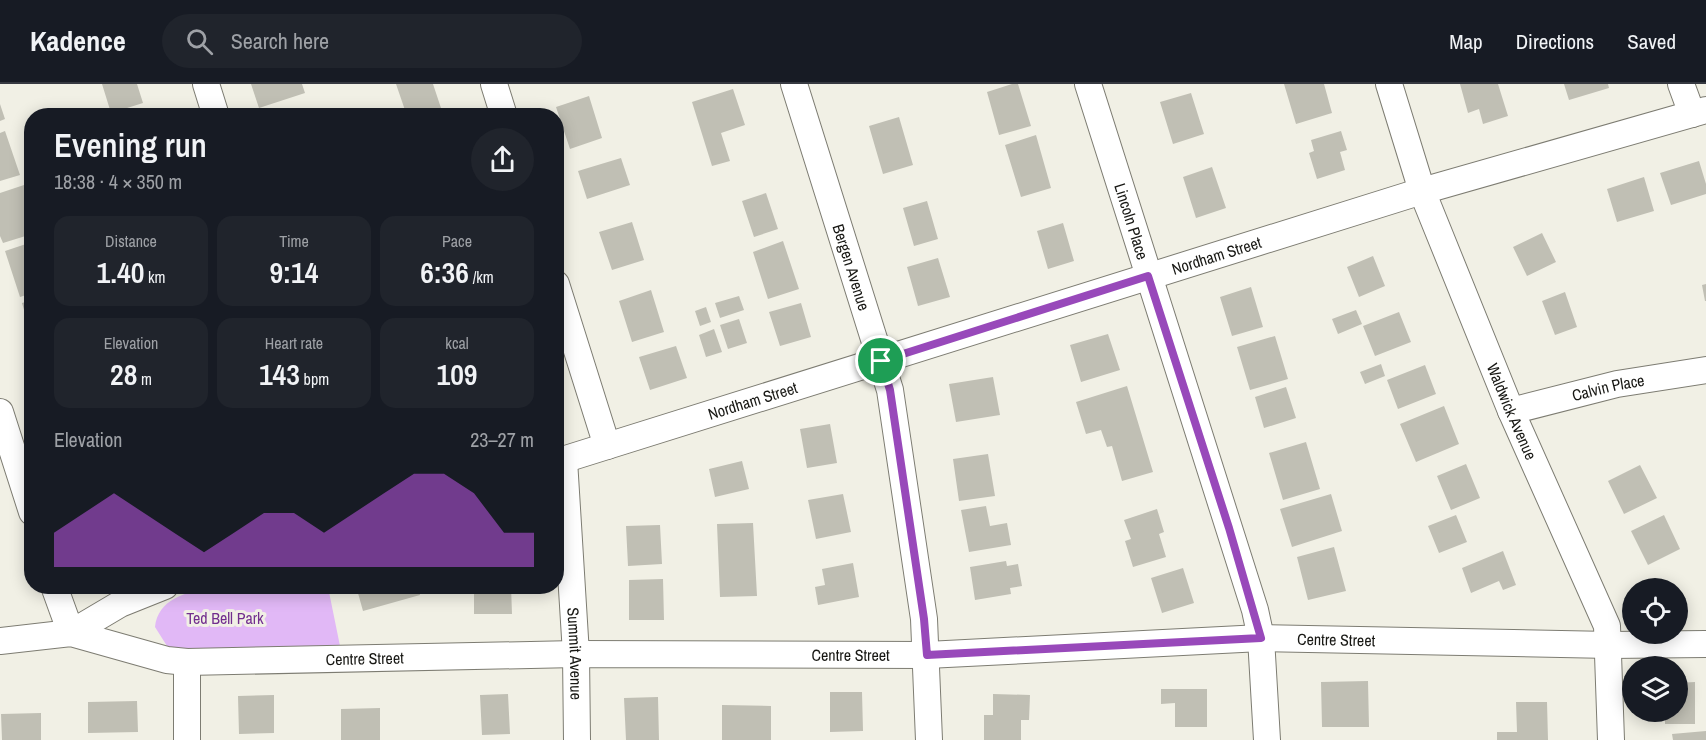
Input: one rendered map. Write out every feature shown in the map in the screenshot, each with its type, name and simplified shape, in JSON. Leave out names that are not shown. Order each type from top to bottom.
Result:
[{"type":"street","points":[[206,84],[214,108]]},
{"type":"street","points":[[494,84],[502,108]]},
{"type":"street","name":"Bergen Avenue","points":[[794,84],[892,401],[924,619],[929,740]]},
{"type":"street","name":"Lincoln Place","points":[[1088,84],[1229,528],[1261,638],[1267,740]]},
{"type":"street","name":"Waldwick Avenue","points":[[1389,84],[1422,191],[1511,411],[1607,626],[1610,645],[1611,740]]},
{"type":"street","points":[[1681,84],[1699,112]]},
{"type":"street","name":"Nordham Street","points":[[564,460],[1422,191],[1699,112]]},
{"type":"street","points":[[564,309],[607,446]]},
{"type":"street","name":"Calvin Place","points":[[1511,411],[1617,384],[1706,370]]},
{"type":"street","points":[[0,412],[24,487]]},
{"type":"street","name":"Summit Avenue","points":[[564,509],[576,654],[577,740]]},
{"type":"street","points":[[57,594],[71,633],[120,604],[145,594]]},
{"type":"street","name":"Centre Street","points":[[0,641],[71,633],[167,660],[187,662],[576,654],[927,655],[1261,638],[1610,645],[1706,644]]},
{"type":"street","points":[[187,662],[187,740]]},
{"type":"green space","name":"Ted Bell Park","points":[[329,594],[340,646],[180,650],[167,646],[155,627],[157,617],[167,604],[182,595]]},
{"type":"building","points":[[102,84],[137,84],[143,103],[127,108],[109,108]]},
{"type":"building","points":[[251,84],[302,84],[305,93],[259,108]]},
{"type":"building","points":[[396,84],[433,84],[441,108],[404,108]]},
{"type":"building","points":[[1018,84],[1031,126],[999,135],[987,92]]},
{"type":"building","points":[[1284,84],[1324,84],[1332,113],[1296,124]]},
{"type":"building","points":[[1460,84],[1498,84],[1508,116],[1483,124],[1479,109],[1468,113]]},
{"type":"building","points":[[1564,84],[1608,84],[1609,88],[1569,100]]},
{"type":"building","points":[[733,89],[745,125],[721,133],[730,161],[712,166],[692,102]]},
{"type":"building","points":[[1191,93],[1204,134],[1173,144],[1160,102]]},
{"type":"building","points":[[589,96],[602,138],[570,149],[564,131],[564,108],[556,107]]},
{"type":"building","points":[[0,104],[5,119],[0,121]]},
{"type":"building","points":[[899,117],[913,165],[883,174],[869,126]]},
{"type":"building","points":[[5,131],[20,175],[0,181],[0,133]]},
{"type":"building","points":[[1341,131],[1347,150],[1340,152],[1345,170],[1317,179],[1309,153],[1314,151],[1311,140]]},
{"type":"building","points":[[1036,135],[1051,188],[1021,197],[1005,145]]},
{"type":"building","points":[[621,158],[630,185],[587,199],[578,171]]},
{"type":"building","points":[[1699,161],[1706,184],[1706,194],[1671,205],[1660,173]]},
{"type":"building","points":[[1212,167],[1226,208],[1196,218],[1183,177]]},
{"type":"building","points":[[1644,177],[1654,211],[1617,222],[1607,189]]},
{"type":"building","points":[[24,185],[24,236],[3,243],[0,236],[0,193]]},
{"type":"building","points":[[766,193],[778,229],[754,237],[742,201]]},
{"type":"building","points":[[927,201],[938,239],[914,246],[903,208]]},
{"type":"building","points":[[632,222],[644,260],[612,270],[599,232]]},
{"type":"building","points":[[1063,223],[1074,261],[1048,269],[1037,231]]},
{"type":"building","points":[[1542,233],[1556,262],[1527,276],[1513,247]]},
{"type":"building","points":[[783,241],[799,289],[768,299],[753,252]]},
{"type":"building","points":[[24,245],[24,296],[20,297],[5,251]]},
{"type":"building","points":[[1373,256],[1385,286],[1359,297],[1347,267]]},
{"type":"building","points":[[938,258],[950,297],[918,306],[907,267]]},
{"type":"building","points":[[1706,284],[1706,301],[1705,301],[1702,285]]},
{"type":"building","points":[[1251,287],[1263,327],[1232,336],[1220,297]]},
{"type":"building","points":[[651,290],[664,332],[632,342],[619,301]]},
{"type":"building","points":[[1565,292],[1577,327],[1555,335],[1542,301]]},
{"type":"building","points":[[739,296],[744,310],[720,318],[715,303]]},
{"type":"building","points":[[801,303],[811,337],[780,346],[769,312]]},
{"type":"building","points":[[706,307],[711,322],[700,326],[695,311]]},
{"type":"building","points":[[1356,310],[1362,324],[1338,334],[1332,319]]},
{"type":"building","points":[[1399,312],[1411,342],[1375,356],[1363,326]]},
{"type":"building","points":[[739,319],[747,343],[728,349],[720,325]]},
{"type":"building","points":[[714,329],[722,352],[706,357],[699,335]]},
{"type":"building","points":[[1108,334],[1120,370],[1081,382],[1070,345]]},
{"type":"building","points":[[1275,336],[1288,379],[1250,390],[1237,347]]},
{"type":"building","points":[[676,346],[687,378],[650,390],[639,357]]},
{"type":"building","points":[[1381,364],[1385,376],[1365,384],[1360,372]]},
{"type":"building","points":[[1425,365],[1436,394],[1398,409],[1387,380]]},
{"type":"building","points":[[993,377],[1000,415],[956,422],[949,384]]},
{"type":"building","points":[[1127,386],[1153,472],[1122,481],[1112,446],[1107,447],[1101,430],[1086,434],[1076,402]]},
{"type":"building","points":[[1286,387],[1296,418],[1264,428],[1255,397]]},
{"type":"building","points":[[1444,406],[1459,444],[1416,462],[1400,424]]},
{"type":"building","points":[[830,424],[837,463],[807,468],[800,429]]},
{"type":"building","points":[[1306,442],[1320,489],[1283,500],[1269,453]]},
{"type":"building","points":[[988,454],[995,496],[959,501],[953,459]]},
{"type":"building","points":[[742,461],[749,489],[715,497],[709,469]]},
{"type":"building","points":[[1466,464],[1480,498],[1451,510],[1437,476]]},
{"type":"building","points":[[1640,465],[1657,498],[1624,514],[1608,481]]},
{"type":"building","points":[[843,494],[851,532],[816,539],[808,500]]},
{"type":"building","points":[[1331,494],[1342,531],[1292,547],[1280,509]]},
{"type":"building","points":[[986,506],[990,526],[1007,523],[1011,545],[969,552],[961,510]]},
{"type":"building","points":[[1157,509],[1164,532],[1159,534],[1166,557],[1133,567],[1125,541],[1131,539],[1124,520]]},
{"type":"building","points":[[1456,515],[1467,542],[1439,553],[1428,526]]},
{"type":"building","points":[[1664,515],[1680,549],[1648,565],[1631,531]]},
{"type":"building","points":[[753,523],[757,596],[720,597],[717,524]]},
{"type":"building","points":[[660,525],[662,564],[628,566],[626,526]]},
{"type":"building","points":[[1334,547],[1346,591],[1308,600],[1297,557]]},
{"type":"building","points":[[1503,551],[1516,585],[1503,590],[1499,581],[1471,593],[1462,568]]},
{"type":"building","points":[[1006,561],[1007,566],[1018,564],[1022,586],[1010,588],[1011,594],[975,600],[970,567]]},
{"type":"building","points":[[853,563],[859,597],[818,605],[815,587],[825,585],[822,569]]},
{"type":"building","points":[[1183,568],[1194,603],[1162,613],[1151,578]]},
{"type":"building","points":[[663,579],[664,620],[629,620],[629,580]]},
{"type":"building","points":[[358,594],[420,594],[420,595],[363,611]]},
{"type":"building","points":[[474,594],[511,594],[512,614],[474,614]]},
{"type":"building","points":[[1368,681],[1369,727],[1322,727],[1321,682]]},
{"type":"building","points":[[1688,682],[1695,682],[1695,724],[1665,724],[1665,722],[1688,722]]},
{"type":"building","points":[[1161,689],[1207,689],[1207,727],[1175,727],[1175,703],[1161,704]]},
{"type":"building","points":[[830,692],[862,692],[863,731],[830,732]]},
{"type":"building","points":[[508,694],[510,734],[482,735],[480,695]]},
{"type":"building","points":[[993,694],[1030,695],[1029,720],[1021,720],[1021,740],[984,740],[984,715],[993,715]]},
{"type":"building","points":[[274,695],[274,733],[239,734],[238,696]]},
{"type":"building","points":[[658,697],[659,740],[626,740],[624,698]]},
{"type":"building","points":[[137,701],[138,732],[88,733],[88,702]]},
{"type":"building","points":[[1516,702],[1547,702],[1548,740],[1497,740],[1497,732],[1517,732]]},
{"type":"building","points":[[722,705],[771,706],[771,740],[722,740]]},
{"type":"building","points":[[380,708],[380,740],[341,740],[341,709]]},
{"type":"building","points":[[41,713],[41,740],[2,740],[1,714]]},
{"type":"building","points":[[1706,731],[1706,740],[1673,740],[1672,734]]},
{"type":"route","points":[[1148,276],[1255,610],[1261,638],[927,655],[924,619],[890,390],[881,361],[1148,276]]}]
